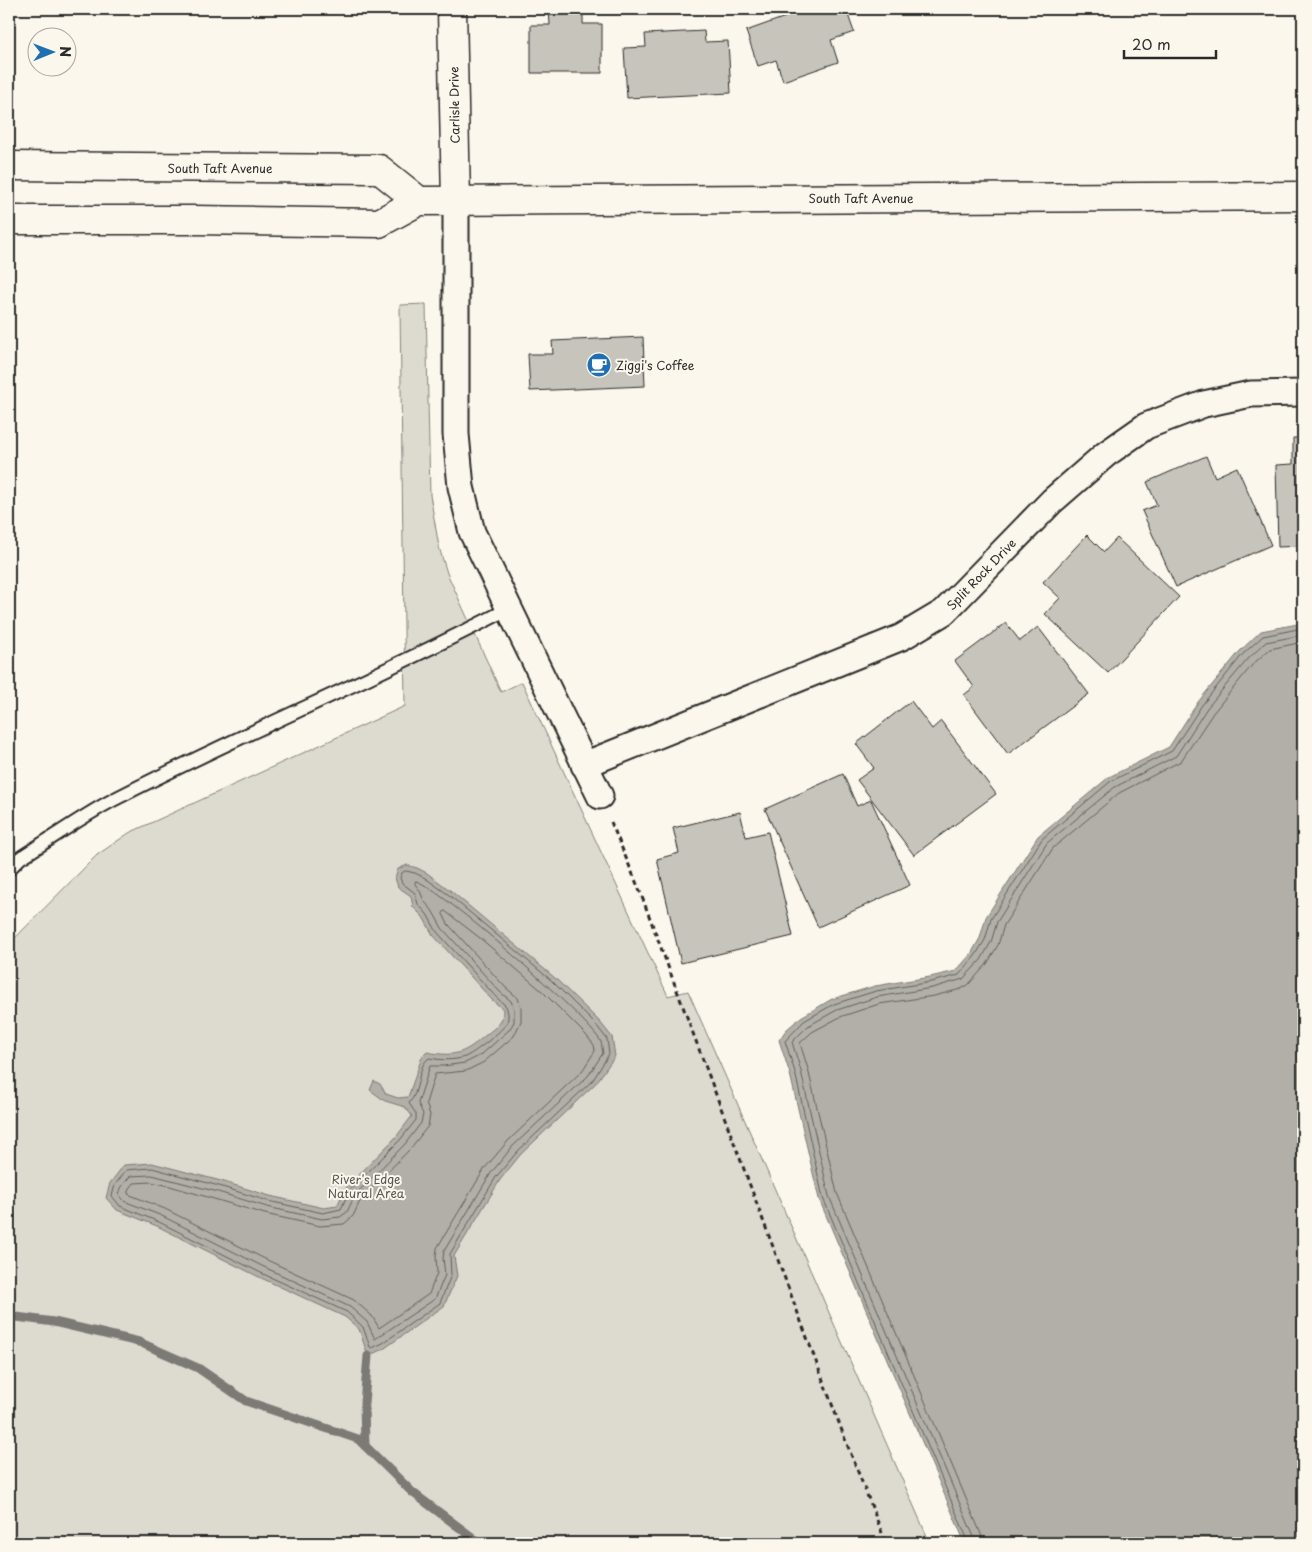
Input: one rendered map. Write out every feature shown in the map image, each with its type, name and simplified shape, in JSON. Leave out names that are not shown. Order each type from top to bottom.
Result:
[{"type":"main road","name":"Carlisle Drive","points":[[452,9],[456,201]]},
{"type":"main road","name":"South Taft Avenue","points":[[9,166],[379,169],[419,201]]},
{"type":"main road","name":"South Taft Avenue","points":[[9,220],[379,223],[419,201],[1303,196]]},
{"type":"street","points":[[456,201],[456,434],[462,487],[472,532],[600,796]]},
{"type":"street","name":"Split Rock Drive","points":[[584,765],[902,636],[944,612],[1052,501],[1106,454],[1146,426],[1213,402],[1251,394],[1303,392]]},
{"type":"lane","points":[[9,869],[20,858],[111,801],[218,748],[426,651],[508,609]]},
{"type":"path","points":[[600,796],[639,889],[841,1430],[886,1543]]},
{"type":"green space","name":"River's Edge Natural Area","points":[[426,304],[430,495],[439,547],[447,573],[501,692],[522,682],[668,996],[688,991],[930,1543],[9,1543],[9,944],[97,855],[129,833],[405,706],[400,305]]},
{"type":"water","points":[[1303,623],[1303,1543],[965,1543],[819,1199],[790,1074],[779,1040],[786,1030],[801,1017],[832,999],[875,986],[956,971],[971,954],[980,938],[986,917],[1038,836],[1109,777],[1169,747],[1198,702],[1240,651],[1261,631]]},
{"type":"water","points":[[407,865],[427,873],[451,891],[555,978],[600,1022],[612,1037],[615,1056],[596,1083],[521,1154],[500,1180],[454,1256],[457,1276],[444,1306],[385,1348],[368,1356],[359,1329],[345,1317],[157,1226],[117,1210],[106,1198],[110,1183],[124,1165],[152,1163],[270,1196],[324,1208],[337,1206],[345,1189],[396,1137],[412,1116],[405,1107],[385,1101],[370,1090],[374,1081],[380,1084],[386,1094],[398,1098],[408,1097],[422,1057],[427,1052],[454,1054],[467,1049],[497,1026],[502,1018],[503,1009],[492,1000],[433,935],[423,917],[413,907],[411,896],[398,887],[395,878],[398,869]]},
{"type":"building","points":[[549,9],[583,9],[583,24],[602,24],[602,73],[531,73],[531,25],[550,25]]},
{"type":"building","points":[[808,9],[846,9],[854,32],[831,40],[838,62],[783,81],[776,60],[758,66],[746,31]]},
{"type":"building","points":[[704,31],[705,42],[728,41],[731,93],[627,98],[624,48],[646,47],[645,34]]},
{"type":"building","points":[[643,337],[645,386],[530,391],[528,354],[553,354],[552,341]]},
{"type":"building","points":[[1293,438],[1303,438],[1303,546],[1278,547],[1276,465],[1293,464]]},
{"type":"building","points":[[1206,456],[1215,477],[1237,467],[1271,545],[1176,587],[1142,511],[1157,505],[1147,482]]},
{"type":"building","points":[[1087,535],[1104,552],[1117,538],[1179,597],[1108,673],[1045,614],[1060,598],[1043,582]]},
{"type":"building","points":[[1006,623],[1020,641],[1038,627],[1089,694],[1008,754],[964,695],[974,687],[955,661]]},
{"type":"building","points":[[911,701],[932,729],[941,721],[996,794],[914,855],[857,780],[874,768],[856,744]]},
{"type":"building","points":[[843,774],[857,806],[871,800],[910,885],[818,927],[765,809]]},
{"type":"building","points":[[740,812],[746,837],[768,832],[793,936],[681,963],[657,859],[679,853],[673,828]]},
{"type":"waterway","points":[[9,1316],[54,1322],[139,1342],[198,1368],[246,1401],[358,1439],[412,1492],[480,1543]]},
{"type":"waterway","points":[[365,1446],[364,1403],[368,1356]]},
{"type":"place","name":"Ziggi's Coffee","points":[[599,365]]}]
